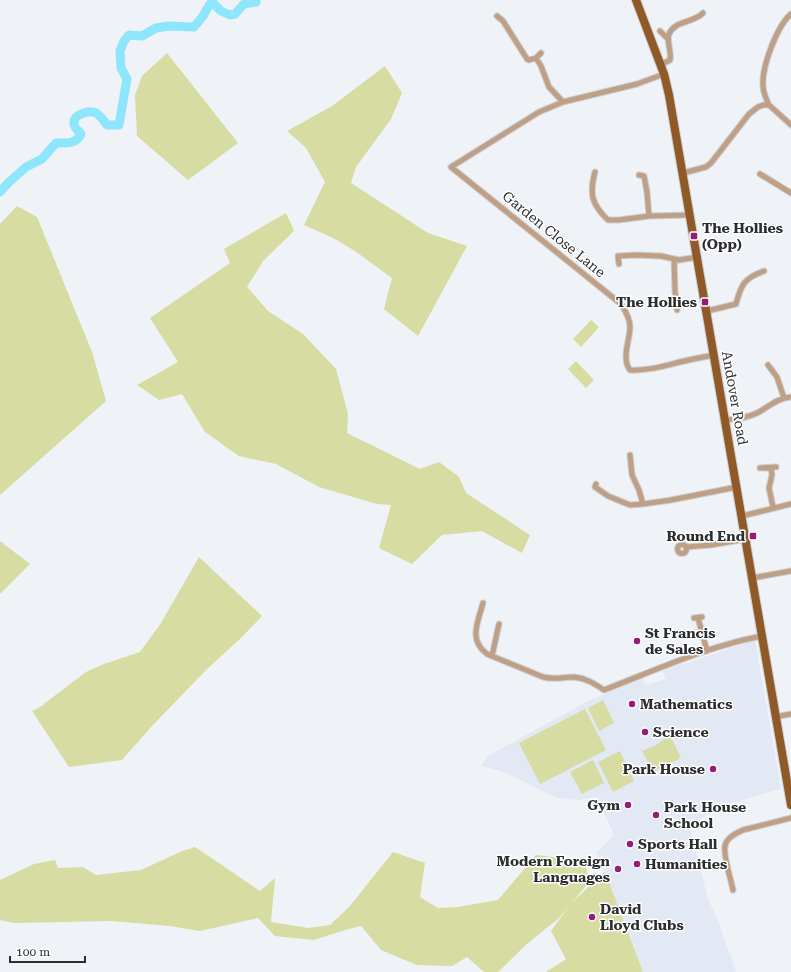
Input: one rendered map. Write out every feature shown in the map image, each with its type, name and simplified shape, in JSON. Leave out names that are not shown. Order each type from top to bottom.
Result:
[{"type":"main road","name":"Andover Road","points":[[636,0],[664,74],[670,100],[791,803]]},
{"type":"street","points":[[696,19],[697,11]]},
{"type":"street","points":[[660,65],[670,60],[671,54],[668,39],[669,34],[674,28],[681,23],[696,19],[704,13]]},
{"type":"street","points":[[791,14],[781,25],[765,65],[762,86],[769,105],[791,125]]},
{"type":"street","points":[[497,16],[503,21],[527,59],[529,60],[536,58],[541,53]]},
{"type":"street","points":[[660,31],[668,39]]},
{"type":"street","points":[[536,58],[542,66],[549,87],[563,102]]},
{"type":"street","name":"Garden Close Lane","points":[[664,74],[637,84],[563,102],[539,112],[451,167],[621,304],[630,326],[626,358],[628,368],[630,370],[655,368],[714,355]]},
{"type":"street","points":[[683,173],[706,167],[711,163],[749,114],[758,107],[769,105]]},
{"type":"street","points":[[595,172],[592,182],[594,202],[598,211],[608,220],[649,216],[690,215]]},
{"type":"street","points":[[760,174],[791,193]]},
{"type":"street","points":[[639,175],[644,176],[646,183],[649,216]]},
{"type":"street","points":[[619,264],[618,256],[661,256],[674,259],[698,257]]},
{"type":"street","points":[[674,259],[675,291],[678,310]]},
{"type":"street","points":[[707,311],[739,305],[741,287],[744,282],[750,276],[764,271]]},
{"type":"street","points":[[768,366],[777,377],[784,398]]},
{"type":"street","points":[[726,420],[748,417],[778,400],[791,397]]},
{"type":"street","points":[[630,455],[632,475],[639,490],[643,504]]},
{"type":"street","points":[[760,468],[773,468],[769,488],[773,507]]},
{"type":"street","points":[[596,484],[595,487],[608,496],[630,505],[698,496],[737,487]]},
{"type":"street","points":[[742,516],[773,507],[791,504]]},
{"type":"street","points":[[686,547],[746,539]]},
{"type":"street","points":[[752,578],[791,571]]},
{"type":"street","points":[[483,603],[475,635],[480,649],[492,656],[551,679],[580,678],[587,680],[604,690],[706,651],[745,639],[762,636]]},
{"type":"street","points":[[698,617],[706,651]]},
{"type":"street","points":[[492,656],[500,624]]},
{"type":"street","points":[[775,717],[791,714]]},
{"type":"street","points":[[733,890],[725,854],[725,846],[727,841],[736,833],[743,830],[791,818]]},
{"type":"shaded area","name":"Park House School","points":[[755,640],[781,789],[724,806],[689,825],[708,899],[718,921],[736,972],[643,972],[605,872],[596,853],[614,835],[597,797],[579,800],[557,798],[515,777],[498,770],[481,766],[488,756],[588,701],[643,677],[645,685],[666,679],[663,671]]},
{"type":"green space","points":[[167,53],[238,143],[188,180],[137,136],[135,95],[142,76]]},
{"type":"green space","points":[[385,66],[402,93],[391,119],[356,167],[351,183],[428,233],[467,246],[418,336],[384,309],[392,278],[355,251],[333,238],[304,225],[325,182],[306,148],[287,131],[332,106]]},
{"type":"green space","points":[[17,206],[37,217],[92,352],[106,401],[0,495],[0,224]]},
{"type":"green space","points":[[286,213],[294,231],[263,261],[247,287],[268,311],[303,334],[336,369],[348,414],[347,433],[420,469],[439,462],[459,477],[466,493],[530,535],[522,553],[482,531],[442,535],[412,564],[379,548],[391,505],[377,504],[319,487],[276,464],[239,456],[205,432],[182,394],[159,400],[137,385],[178,362],[150,318],[230,263],[224,249]]},
{"type":"green space","points":[[591,320],[599,327],[581,347],[573,339]]},
{"type":"green space","points":[[576,361],[594,380],[586,388],[568,369]]},
{"type":"green space","points":[[0,541],[30,564],[0,594]]},
{"type":"green space","points":[[199,557],[262,616],[242,637],[207,669],[151,727],[122,760],[69,767],[32,711],[40,707],[86,672],[104,664],[140,652],[161,623]]},
{"type":"green space","points":[[603,700],[614,723],[599,731],[588,708]]},
{"type":"green space","points":[[585,709],[606,750],[540,784],[519,743]]},
{"type":"green space","points":[[670,735],[681,758],[653,772],[642,751],[656,745]]},
{"type":"green space","points":[[620,751],[634,781],[613,792],[598,762]]},
{"type":"green space","points":[[593,760],[604,783],[582,794],[570,772]]},
{"type":"green space","points":[[195,847],[260,891],[275,878],[271,922],[308,928],[330,925],[350,906],[393,852],[425,863],[420,897],[438,908],[458,907],[498,900],[536,855],[584,861],[590,881],[572,902],[605,872],[643,972],[546,972],[566,959],[551,931],[569,906],[559,918],[528,943],[498,972],[484,972],[467,957],[452,966],[417,965],[381,950],[361,926],[314,940],[275,936],[258,918],[200,931],[170,926],[111,921],[14,923],[0,920],[0,880],[34,864],[55,860],[58,868],[83,867],[96,875],[141,870],[180,852]]},
{"type":"waterway","points":[[0,192],[26,167],[42,159],[56,143],[77,140],[81,134],[74,125],[74,121],[79,115],[93,112],[96,113],[107,125],[119,125],[127,79],[121,68],[120,51],[124,41],[129,35],[142,36],[156,28],[169,26],[194,27],[210,4],[214,4],[221,11],[230,15],[235,14],[244,4],[256,2],[256,0]]},
{"type":"place","name":"The Hollies (Opp)","points":[[694,236]]},
{"type":"place","name":"The Hollies","points":[[705,302]]},
{"type":"place","name":"Round End","points":[[753,536]]},
{"type":"place","name":"St Francis de Sales","points":[[637,641]]},
{"type":"place","name":"Mathematics","points":[[632,704]]},
{"type":"place","name":"Science","points":[[645,732]]},
{"type":"place","name":"Park House","points":[[713,769]]},
{"type":"place","name":"Gym","points":[[628,805]]},
{"type":"place","name":"Park House School","points":[[656,815]]},
{"type":"place","name":"Sports Hall","points":[[630,844]]},
{"type":"place","name":"Humanities","points":[[637,864]]},
{"type":"place","name":"Modern Foreign Languages","points":[[618,869]]},
{"type":"place","name":"David Lloyd Clubs","points":[[592,917]]}]
